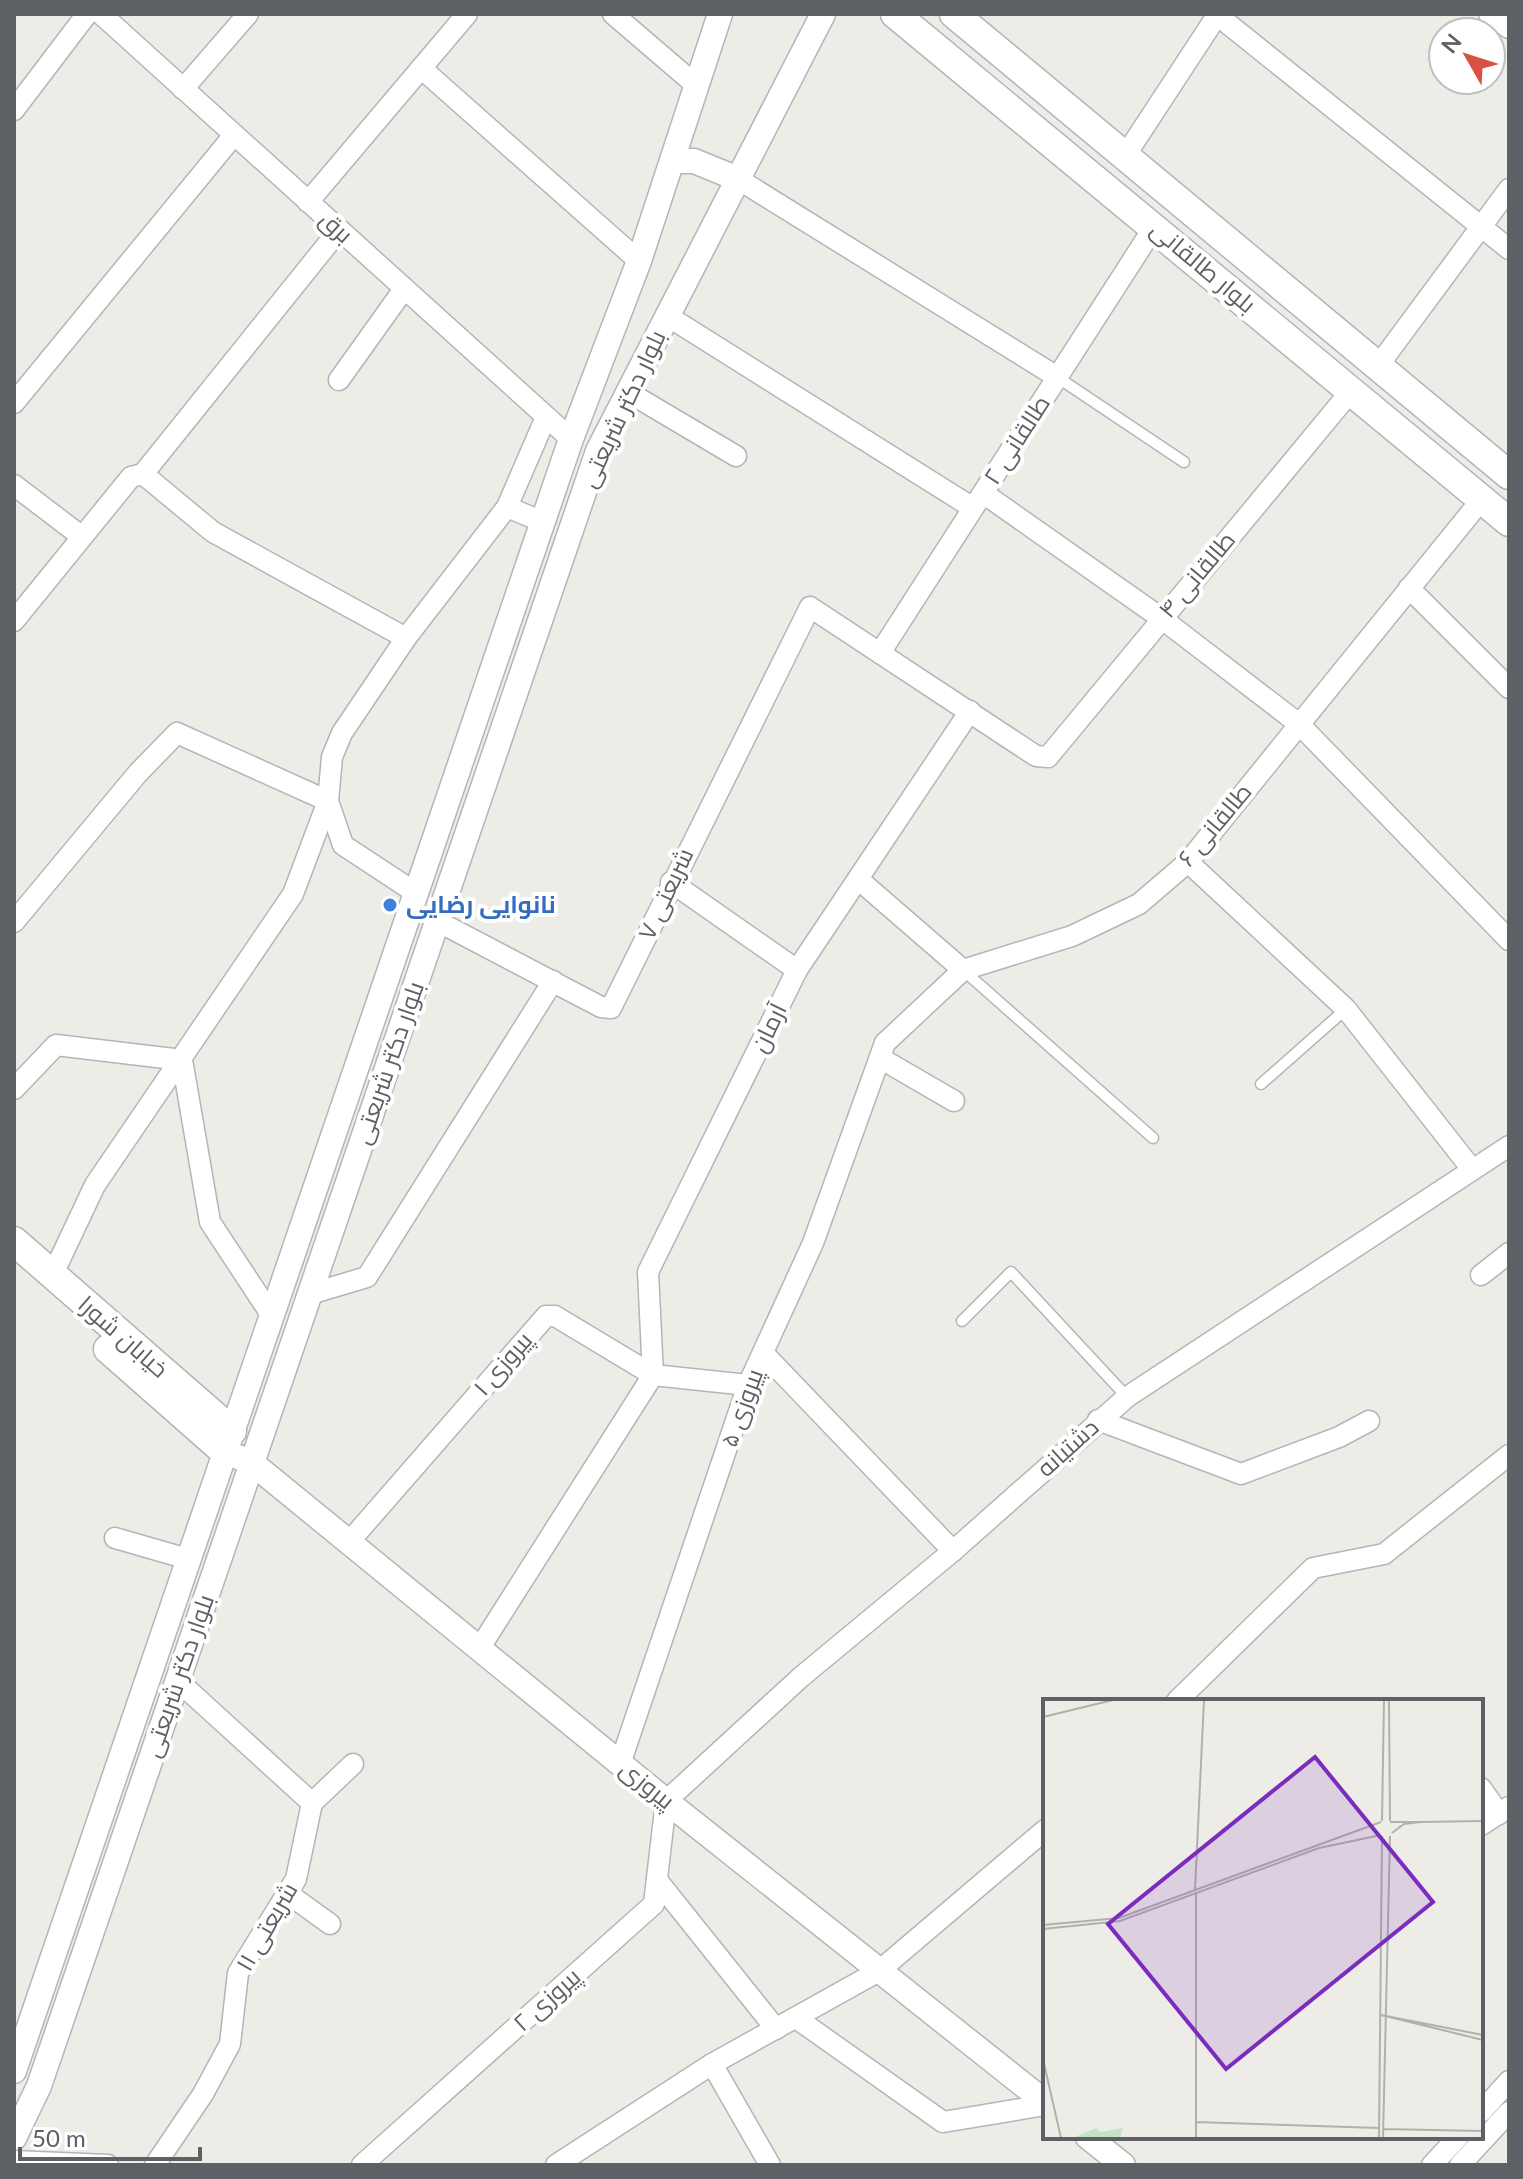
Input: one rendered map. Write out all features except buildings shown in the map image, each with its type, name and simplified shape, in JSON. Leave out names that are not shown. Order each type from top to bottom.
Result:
[{"type":"main road","name":"بلوار طالقانی","points":[[895,14],[1509,522]]},
{"type":"main road","name":"بلوار طالقانی","points":[[954,14],[1509,475]]},
{"type":"main road","name":"خیابان شورا","points":[[14,1241],[229,1441]]},
{"type":"main road","name":"خیابان شورا","points":[[14,1267],[229,1441]]},
{"type":"street","points":[[14,110],[87,14]]},
{"type":"street","name":"برق","points":[[101,14],[571,439]]},
{"type":"street","points":[[183,89],[248,14]]},
{"type":"street","points":[[308,202],[467,14]]},
{"type":"street","points":[[613,14],[697,86]]},
{"type":"street","name":"بلوار دکتر شریعتی","points":[[14,2071],[571,439],[639,261],[720,14]]},
{"type":"street","name":"بلوار دکتر شریعتی","points":[[14,2138],[39,2086],[598,451],[823,14]]},
{"type":"street","points":[[1489,14],[1509,28]]},
{"type":"street","points":[[1125,156],[1218,15],[1509,249]]},
{"type":"street","points":[[421,68],[639,261]]},
{"type":"street","points":[[14,403],[234,135]]},
{"type":"street","points":[[672,161],[694,161],[738,179],[1057,377]]},
{"type":"street","points":[[1378,366],[1509,189]]},
{"type":"street","name":"طالقانی ۲","points":[[880,653],[1154,227]]},
{"type":"street","points":[[14,621],[131,477],[143,474],[339,230]]},
{"type":"street","points":[[339,380],[404,289]]},
{"type":"street","points":[[666,315],[978,501],[1161,618],[1299,724],[1509,940]]},
{"type":"street","name":"طالقانی ۴","points":[[970,711],[1043,758],[1048,757],[1351,391]]},
{"type":"street","points":[[628,392],[736,456]]},
{"type":"street","points":[[52,1276],[95,1185],[293,894],[328,801],[332,757],[342,733],[406,638],[507,507],[546,417]]},
{"type":"street","points":[[143,474],[213,532],[406,638]]},
{"type":"street","points":[[14,485],[81,536]]},
{"type":"street","name":"طالقانی ۶","points":[[880,1058],[885,1043],[963,970],[1072,936],[1139,904],[1188,862],[1482,499]]},
{"type":"street","points":[[507,507],[543,522]]},
{"type":"street","points":[[1409,588],[1509,688]]},
{"type":"street","name":"شریعتی ۷","points":[[437,921],[601,1007],[611,1008],[810,607],[880,653]]},
{"type":"street","points":[[880,653],[970,711]]},
{"type":"street","name":"آرمان","points":[[653,1375],[648,1272],[797,970],[970,711]]},
{"type":"street","points":[[14,922],[138,773],[177,733],[328,801],[343,845],[416,893]]},
{"type":"street","points":[[1188,862],[1346,1009],[1471,1168]]},
{"type":"street","points":[[858,879],[963,970]]},
{"type":"street","points":[[671,882],[797,970]]},
{"type":"street","points":[[310,1294],[367,1277],[553,981]]},
{"type":"street","points":[[14,1089],[56,1045],[182,1060]]},
{"type":"street","points":[[880,1058],[954,1101]]},
{"type":"street","name":"پیروزی ۵","points":[[620,1764],[748,1385],[813,1243],[880,1058]]},
{"type":"street","points":[[182,1060],[210,1222],[272,1316]]},
{"type":"street","name":"دشتیانه","points":[[666,1801],[801,1677],[953,1551],[1127,1397],[1471,1168],[1509,1146]]},
{"type":"street","points":[[312,1197],[340,1206]]},
{"type":"street","points":[[1481,1275],[1509,1253]]},
{"type":"street","name":"پیروزی ۱","points":[[349,1542],[546,1316],[555,1316],[653,1375],[748,1385]]},
{"type":"street","points":[[763,1353],[953,1551]]},
{"type":"street","points":[[479,1649],[653,1375]]},
{"type":"street","points":[[1098,1420],[1241,1474],[1339,1437],[1369,1421]]},
{"type":"street","name":"پیروزی","points":[[229,1441],[620,1764],[1043,2102]]},
{"type":"street","points":[[1179,1699],[1313,1568],[1384,1554],[1509,1455]]},
{"type":"street","points":[[115,1538],[188,1559]]},
{"type":"street","points":[[177,1680],[312,1803],[353,1764]]},
{"type":"street","points":[[1483,1792],[1496,1815]]},
{"type":"street","name":"پیروزی ۲","points":[[362,2165],[654,1904],[666,1801]]},
{"type":"street","name":"شریعتی ۱۱","points":[[155,2165],[203,2094],[230,2044],[238,1973],[296,1879],[312,1803]]},
{"type":"street","points":[[556,2165],[712,2064],[879,1971],[1043,1832]]},
{"type":"street","points":[[657,1880],[776,2029]]},
{"type":"street","points":[[287,1893],[330,1924]]},
{"type":"street","points":[[796,2018],[943,2122],[1043,2104]]},
{"type":"street","points":[[712,2064],[770,2165]]},
{"type":"street","points":[[1483,2110],[1509,2081]]},
{"type":"street","points":[[1460,2165],[1509,2112]]},
{"type":"street","points":[[1090,2139],[1123,2165]]},
{"type":"street","points":[[1432,2165],[1456,2139]]},
{"type":"street","points":[[14,2161],[108,2165]]},
{"type":"lane","points":[[1057,377],[1184,462]]},
{"type":"lane","points":[[963,970],[1153,1138]]},
{"type":"lane","points":[[1261,1084],[1346,1009]]},
{"type":"lane","points":[[962,1321],[1011,1272],[1127,1397]]},
{"type":"place","name":"نانوایی رضایی","points":[[390,905]]}]
